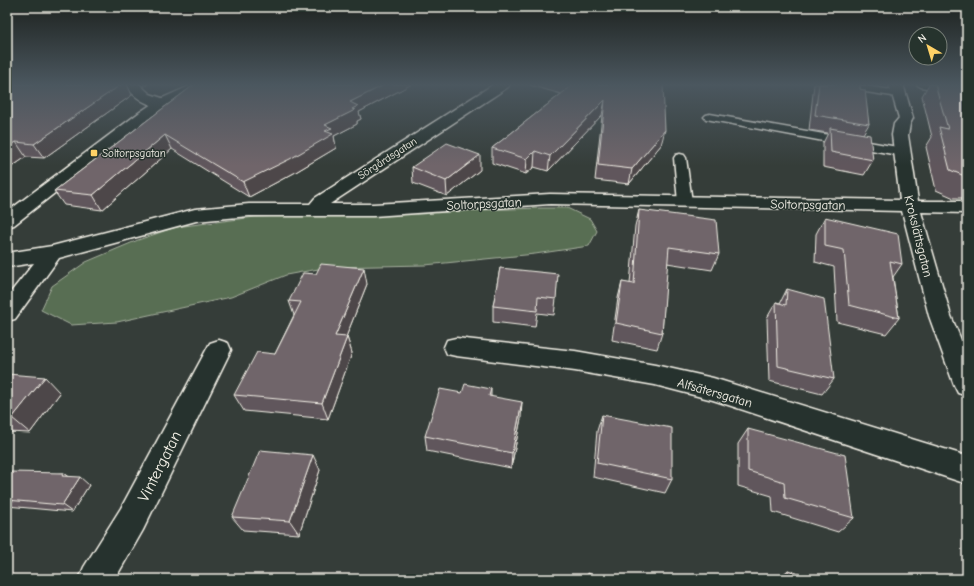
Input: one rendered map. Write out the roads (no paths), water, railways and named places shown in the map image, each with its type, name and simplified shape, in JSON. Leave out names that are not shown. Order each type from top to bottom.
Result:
[{"type":"street","points":[[7,221],[150,111]]},
{"type":"street","name":"Sörgårdsgatan","points":[[315,210],[321,202],[335,192],[460,111]]},
{"type":"street","name":"Krokslättsgatan","points":[[903,111],[906,118],[902,124],[900,135],[910,206],[940,316],[967,385]]},
{"type":"street","name":"Soltorpsgatan","points":[[7,260],[52,253],[195,215],[249,210],[373,210],[550,199],[967,207]]},
{"type":"street","points":[[7,313],[52,253]]},
{"type":"street","name":"Alfsätersgatan","points":[[456,347],[580,362],[655,375],[713,389],[967,470]]},
{"type":"street","name":"Vintergatan","points":[[96,579],[132,518],[219,350]]},
{"type":"lane","points":[[710,117],[903,152]]},
{"type":"lane","points":[[680,158],[684,202]]},
{"type":"place","name":"Soltorpsgatan","points":[[94,153]]}]
